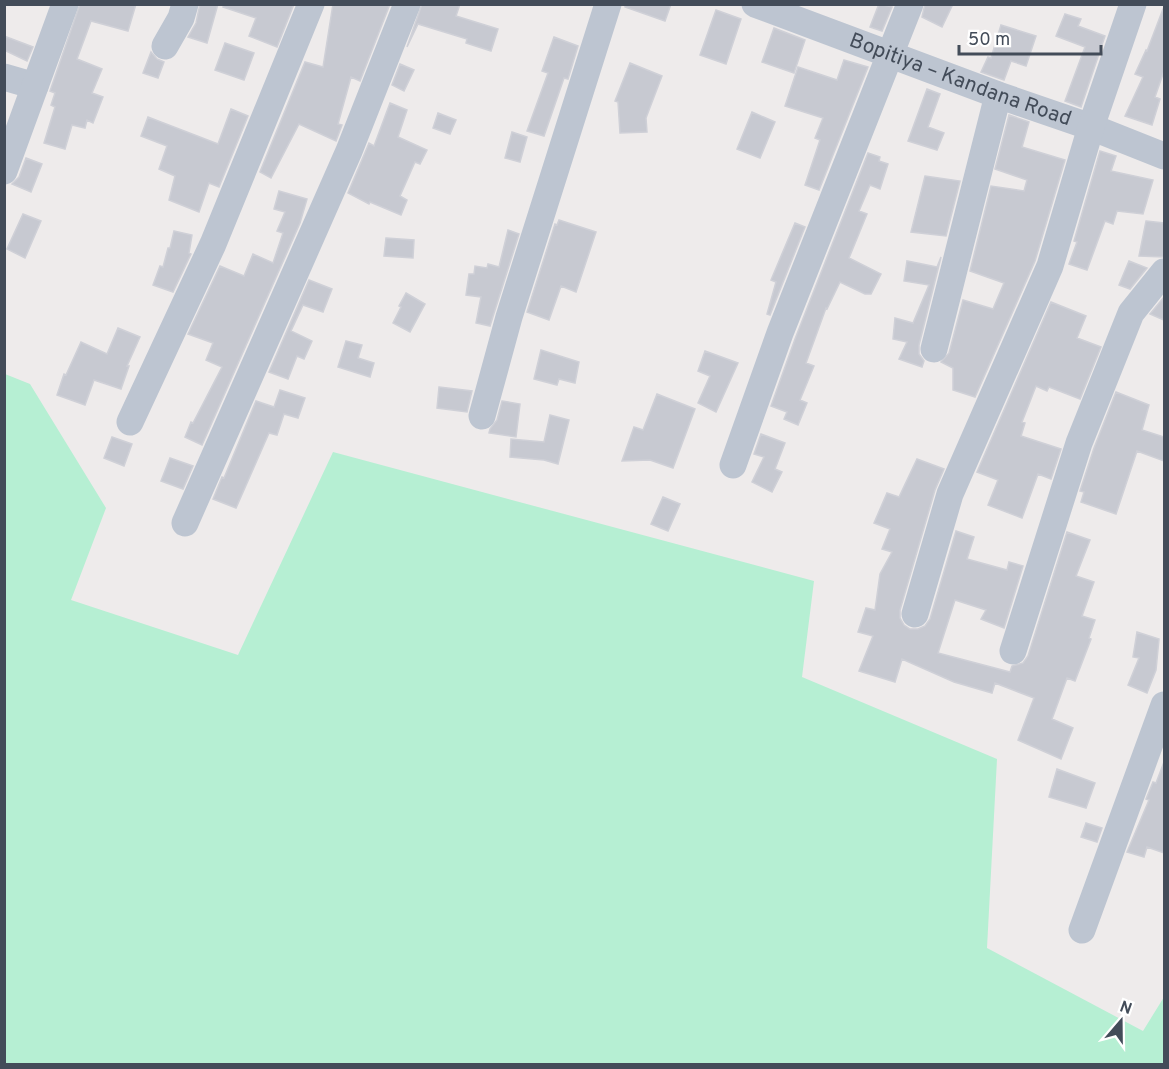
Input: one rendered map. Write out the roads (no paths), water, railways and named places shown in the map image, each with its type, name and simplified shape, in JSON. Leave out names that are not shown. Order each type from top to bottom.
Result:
[{"type":"street","points":[[4,171],[66,4]]},
{"type":"street","points":[[165,46],[181,18],[185,4]]},
{"type":"street","points":[[130,422],[213,244],[311,4]]},
{"type":"street","points":[[185,523],[348,151],[407,4]]},
{"type":"street","points":[[482,416],[509,317],[608,4]]},
{"type":"street","name":"Bopitiya – Kandana Road","points":[[755,4],[793,11],[891,54],[1164,156]]},
{"type":"street","points":[[733,465],[784,322],[910,4]]},
{"type":"street","points":[[915,614],[950,494],[1050,266],[1091,127],[1133,4]]},
{"type":"street","points":[[4,77],[35,86]]},
{"type":"street","points":[[934,349],[998,95]]},
{"type":"street","points":[[1013,651],[1087,421],[1131,313],[1164,273]]},
{"type":"street","points":[[1082,930],[1164,705]]}]
